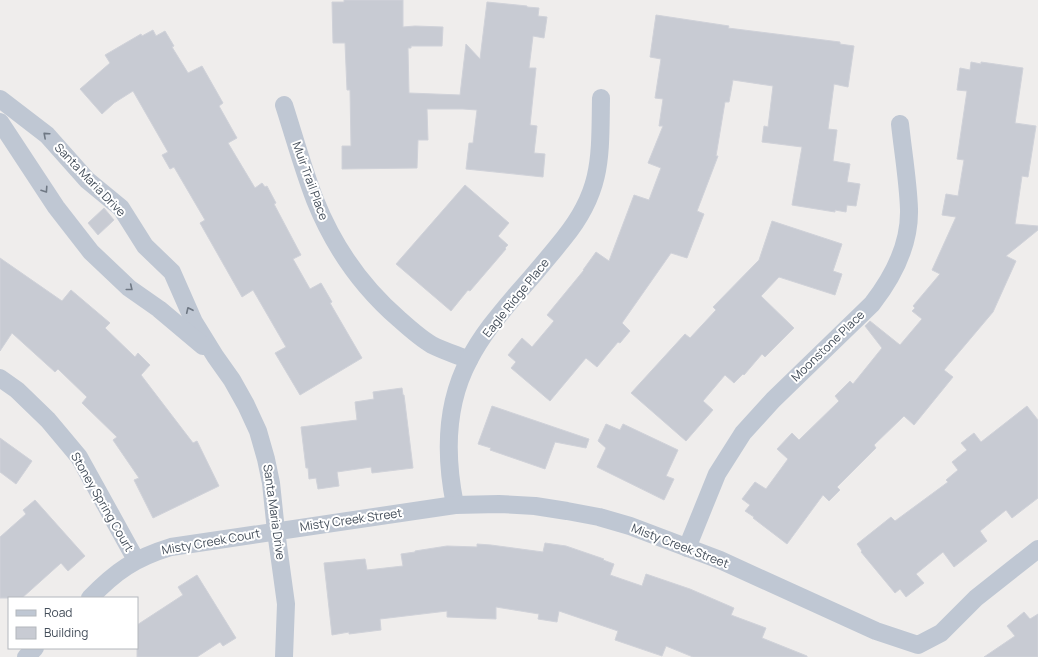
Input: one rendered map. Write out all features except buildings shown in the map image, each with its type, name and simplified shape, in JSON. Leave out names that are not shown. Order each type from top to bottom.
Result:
[{"type":"street","name":"Eagle Ridge Place","points":[[455,505],[448,463],[448,442],[454,400],[461,380],[469,360],[491,325],[576,224],[585,208],[597,176],[599,161],[600,98]]},
{"type":"street","name":"Santa Maria Drive","points":[[0,99],[47,135],[86,180],[121,208],[145,246],[172,272],[194,322],[242,398],[258,431],[271,483],[286,604],[284,657]]},
{"type":"street","name":"Muir Trail Place","points":[[284,105],[315,199],[330,231],[357,273],[392,313],[411,330],[432,345],[469,360]]},
{"type":"street","name":"Santa Maria Drive","points":[[0,122],[56,207],[91,252],[129,288],[159,309],[215,356]]},
{"type":"street","name":"Moonstone Place","points":[[687,548],[717,474],[743,433],[773,400],[872,304],[884,289],[894,272],[906,240],[909,209],[900,124]]},
{"type":"street","name":"Stoney Spring Court","points":[[0,378],[17,390],[48,420],[79,457],[136,560]]},
{"type":"street","name":"Misty Creek Street","points":[[276,531],[455,505],[499,504],[535,506],[567,511],[598,517],[630,526],[720,560],[876,631],[918,645],[941,633],[976,598],[1038,549]]},
{"type":"street","name":"Misty Creek Court","points":[[91,597],[107,580],[121,569],[153,552],[171,547],[276,531]]},
{"type":"street","points":[[26,657],[34,649]]}]
